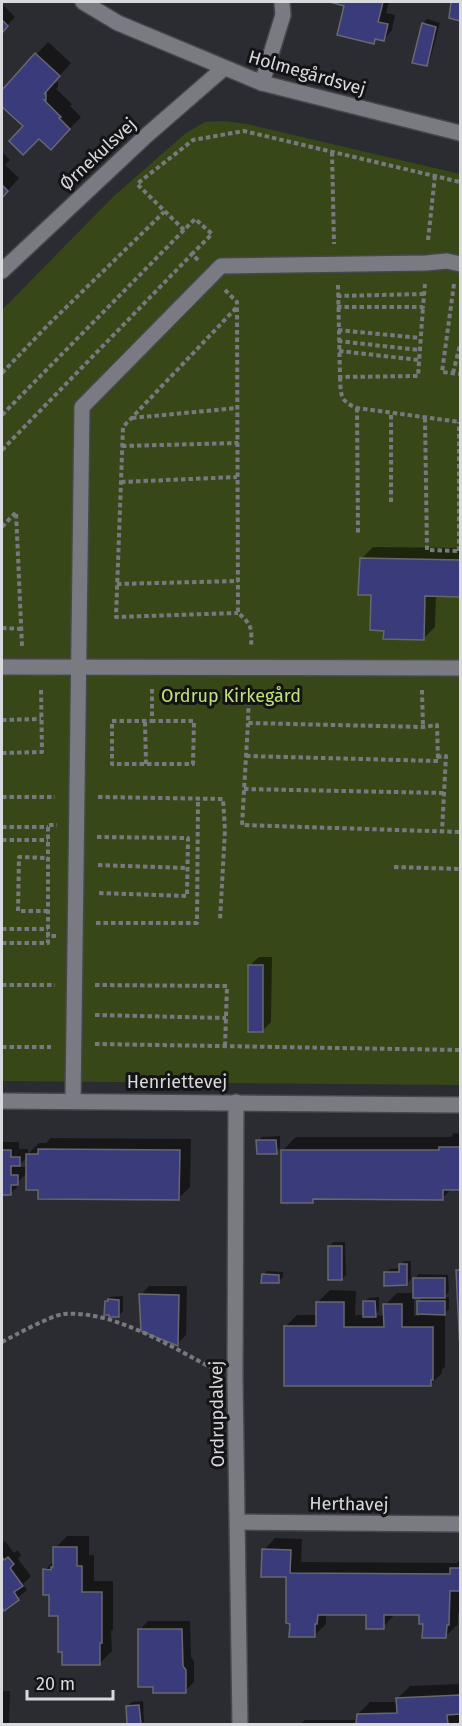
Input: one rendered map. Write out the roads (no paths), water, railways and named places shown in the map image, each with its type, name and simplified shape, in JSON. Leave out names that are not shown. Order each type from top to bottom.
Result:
[{"type":"street","name":"Holmegårdsvej","points":[[83,2],[118,22],[262,83],[460,133]]},
{"type":"street","points":[[262,83],[283,15],[282,2]]},
{"type":"street","name":"Ørnekulsvej","points":[[2,272],[147,135],[224,68]]},
{"type":"street","points":[[72,1101],[82,407],[221,266],[447,261],[459,264]]},
{"type":"street","points":[[2,667],[460,669]]},
{"type":"street","name":"Henriettevej","points":[[2,1101],[460,1105]]},
{"type":"street","name":"Ordrupdalvej","points":[[236,1102],[240,1725]]},
{"type":"street","name":"Herthavej","points":[[238,1522],[460,1524]]},
{"type":"park label","name":"Ordrup Kirkegård","points":[[231,696]]}]
